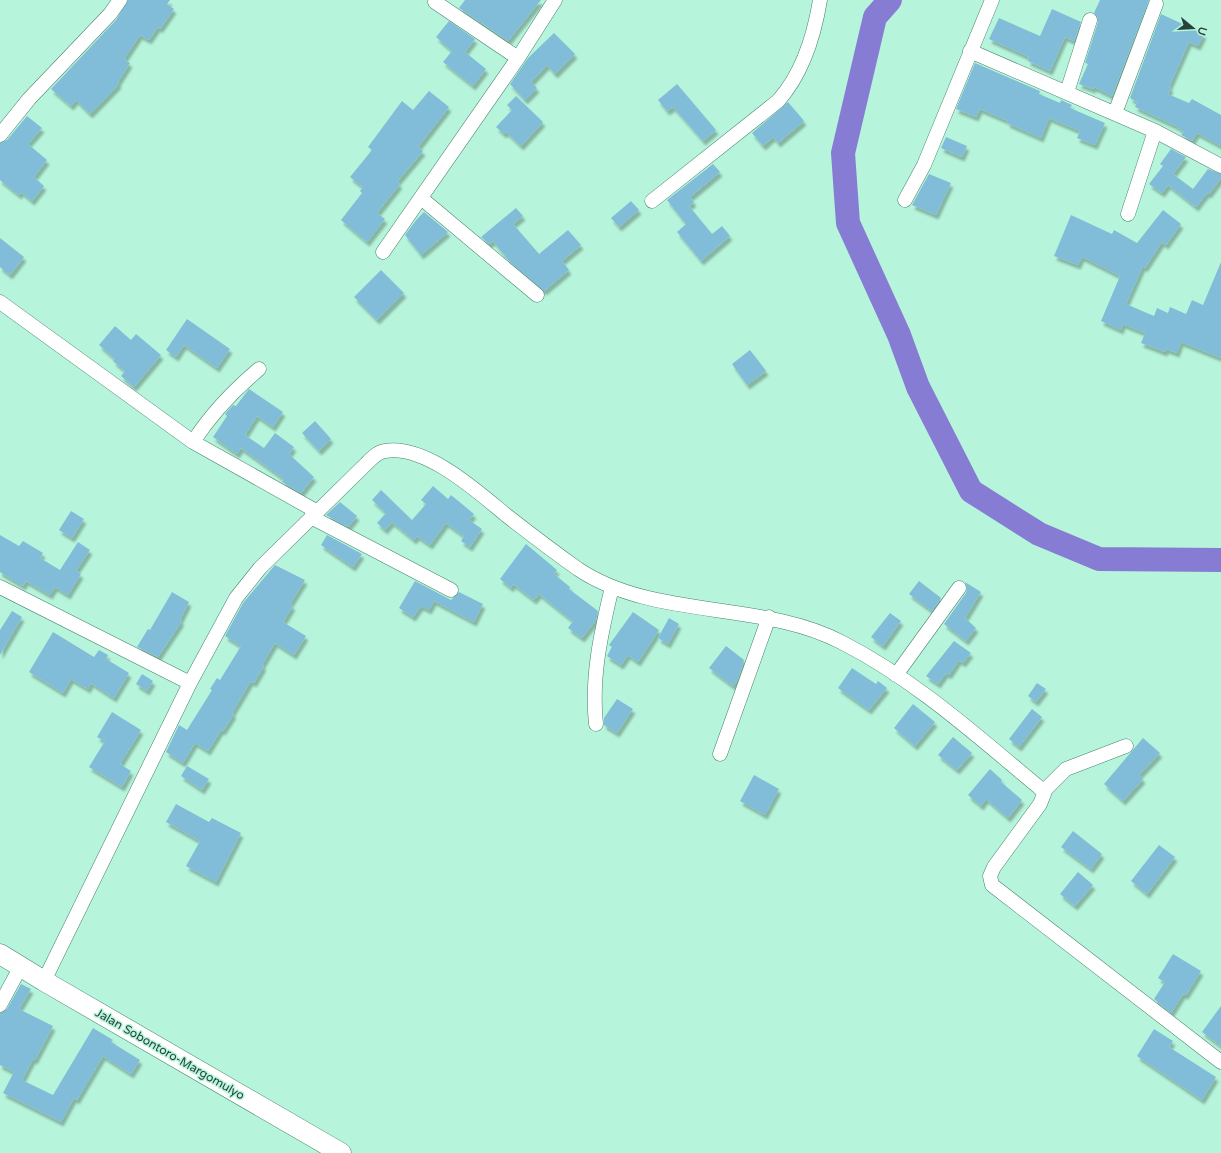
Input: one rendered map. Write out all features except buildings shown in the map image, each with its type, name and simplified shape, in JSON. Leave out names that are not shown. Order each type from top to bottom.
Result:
[{"type":"street","points":[[0,135],[29,99],[110,14],[120,0]]},
{"type":"street","points":[[383,252],[518,58],[555,0]]},
{"type":"street","points":[[652,201],[778,101],[789,88],[807,54],[820,0]]},
{"type":"street","points":[[905,200],[924,165],[992,0]]},
{"type":"street","points":[[435,2],[518,58]]},
{"type":"street","points":[[1115,113],[1156,4]]},
{"type":"street","points":[[1067,92],[1090,20]]},
{"type":"street","points":[[970,51],[1156,131],[1221,166]]},
{"type":"street","points":[[1128,214],[1156,131]]},
{"type":"street","points":[[421,198],[537,295]]},
{"type":"street","points":[[0,302],[193,442],[314,514],[451,590]]},
{"type":"street","points":[[193,442],[202,428],[227,398],[259,369]]},
{"type":"street","points":[[44,981],[190,683],[217,632],[244,587],[260,568],[378,453],[391,451],[415,455],[446,469],[467,483],[579,569],[612,587],[639,595],[698,607],[769,617],[796,624],[829,636],[866,655],[927,695],[1043,792],[1044,798],[994,867],[990,876],[992,885],[1221,1062]]},
{"type":"street","points":[[0,587],[190,683]]},
{"type":"street","points":[[596,724],[594,705],[596,666],[612,587]]},
{"type":"street","points":[[896,674],[959,588]]},
{"type":"street","points":[[720,754],[769,617]]},
{"type":"street","points":[[1043,792],[1066,768],[1126,746]]},
{"type":"street","name":"Jalan Sobontoro-Margomulyo","points":[[0,954],[341,1153]]},
{"type":"street","points":[[0,1004],[21,966]]},
{"type":"waterway","points":[[890,0],[875,17],[843,153],[848,223],[899,335],[918,387],[971,491],[1039,534],[1099,559],[1221,560]]}]
